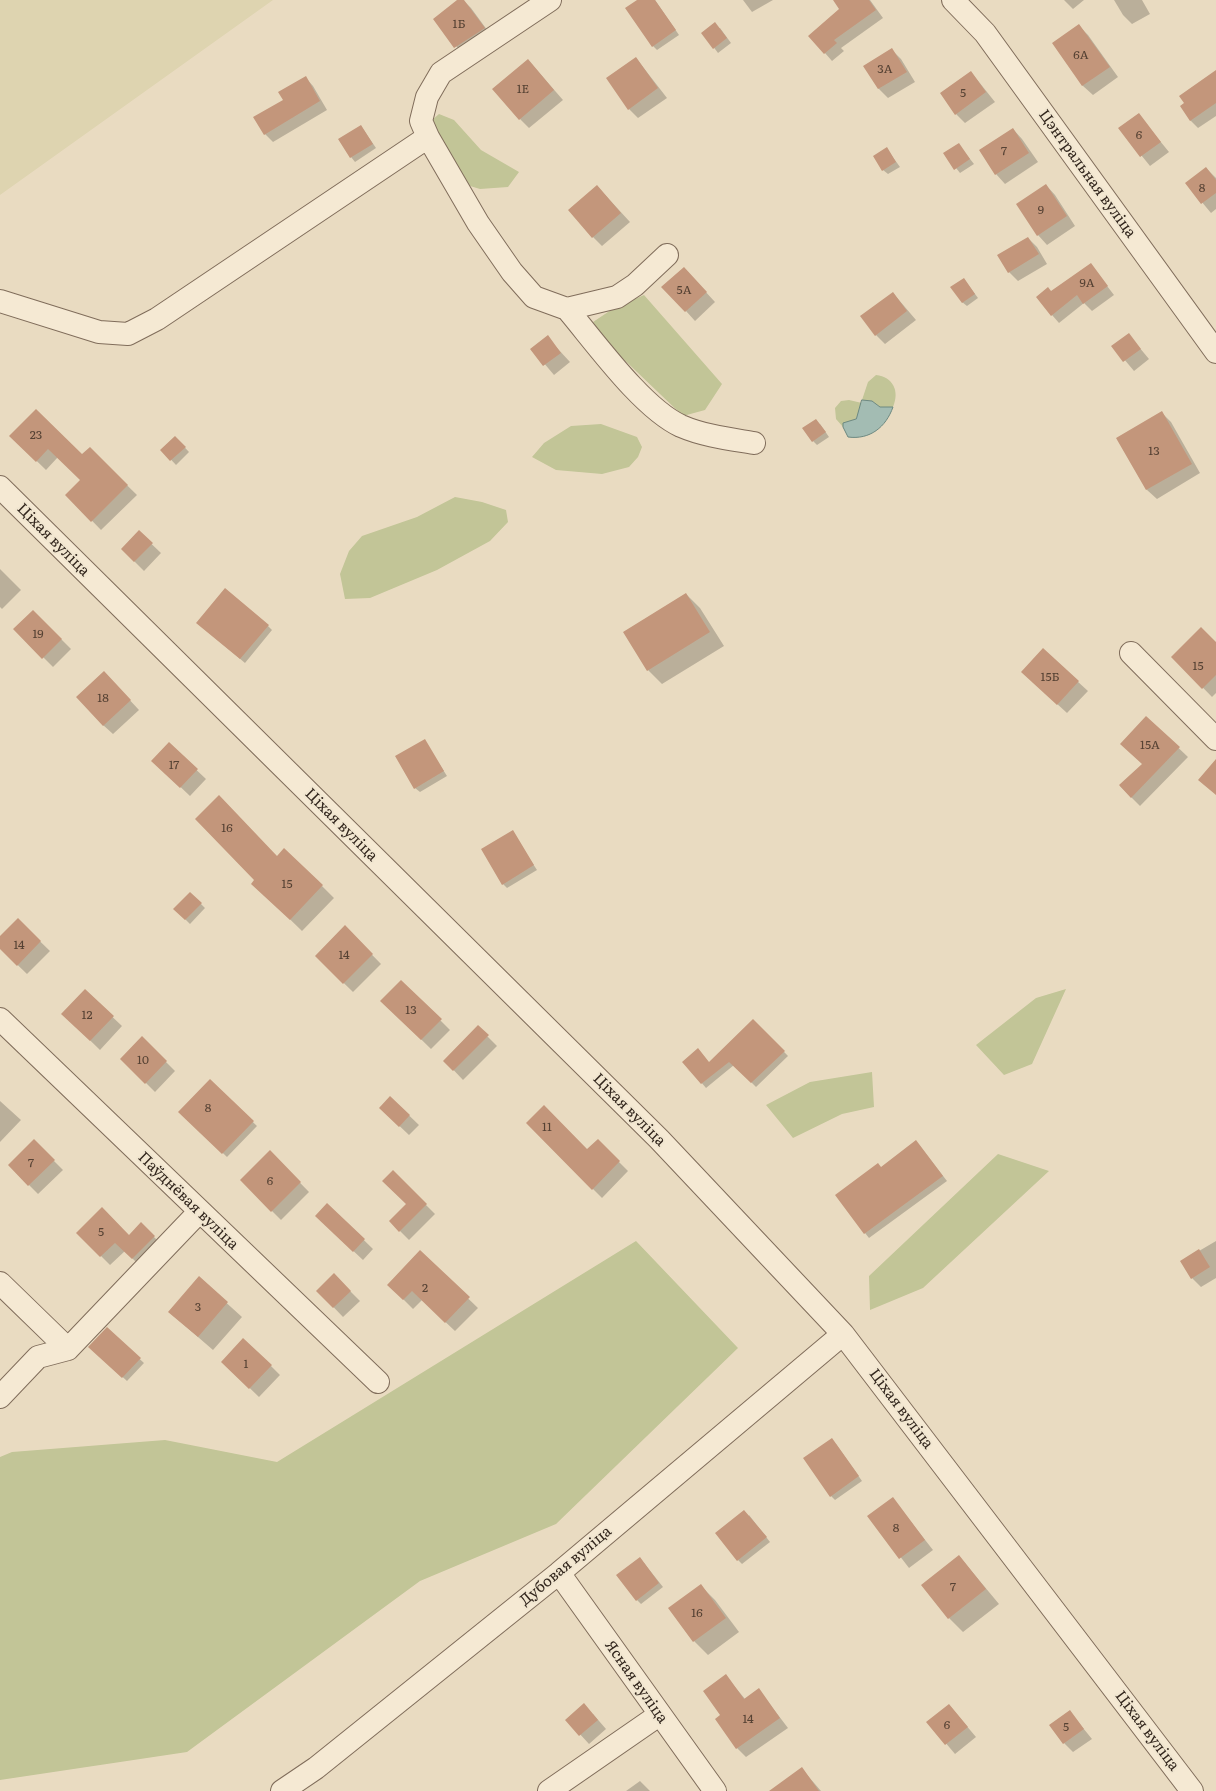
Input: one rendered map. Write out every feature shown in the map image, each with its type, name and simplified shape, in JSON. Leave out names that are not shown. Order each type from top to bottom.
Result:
[{"type":"street","points":[[550,0],[440,73],[427,97],[421,122],[478,223],[512,272],[534,297],[567,309],[651,406],[680,425],[709,435],[754,443]]},
{"type":"street","name":"Цэнтральная вуліца","points":[[953,0],[985,33],[1216,352]]},
{"type":"street","points":[[0,301],[99,332],[128,334],[157,319],[428,137]]},
{"type":"street","points":[[567,309],[616,297],[635,285],[667,255]]},
{"type":"street","name":"Ціхая вуліца","points":[[0,487],[659,1140],[843,1334],[1192,1791]]},
{"type":"street","points":[[1131,653],[1216,739]]},
{"type":"street","name":"Паўднёвая вуліца","points":[[0,1019],[378,1382]]},
{"type":"street","points":[[0,1397],[38,1357],[68,1349],[199,1212]]},
{"type":"street","points":[[0,1283],[68,1349]]},
{"type":"street","name":"Дубовая вуліца","points":[[282,1791],[316,1768],[559,1573],[843,1334]]},
{"type":"street","name":"Ясная вуліца","points":[[559,1573],[658,1715],[715,1791]]},
{"type":"street","points":[[549,1791],[658,1715]]},
{"type":"street","points":[[312,1791],[316,1768]]},
{"type":"shaded area","points":[[0,0],[273,0],[0,195]]},
{"type":"green space","points":[[439,114],[454,120],[481,150],[519,172],[508,187],[480,189],[460,183],[431,121]]},
{"type":"green space","points":[[644,295],[722,384],[705,410],[683,416],[614,350],[593,322],[614,308]]},
{"type":"green space","points":[[876,375],[887,379],[894,386],[896,396],[893,407],[880,407],[872,401],[862,400],[868,382]]},
{"type":"green space","points":[[849,400],[862,403],[856,419],[844,423],[843,427],[836,419],[835,408],[841,401]]},
{"type":"green space","points":[[601,424],[637,437],[642,447],[638,457],[629,467],[602,474],[556,470],[532,457],[544,443],[571,426]]},
{"type":"green space","points":[[455,497],[482,502],[506,510],[508,522],[490,541],[437,570],[370,598],[345,599],[340,574],[349,551],[362,536],[417,517]]},
{"type":"green space","points":[[1066,989],[1032,1064],[1004,1075],[976,1045],[1036,998]]},
{"type":"green space","points":[[872,1072],[874,1107],[842,1114],[793,1138],[766,1105],[810,1082]]},
{"type":"green space","points":[[998,1154],[1049,1171],[923,1288],[870,1310],[869,1276]]},
{"type":"green space","points":[[636,1241],[738,1348],[556,1524],[420,1581],[187,1752],[0,1780],[0,1457],[12,1452],[165,1440],[277,1462]]},
{"type":"water","points":[[862,400],[872,401],[880,407],[893,407],[886,421],[876,431],[863,436],[848,437],[843,423],[856,419]]},
{"type":"building","points":[[457,0],[464,0],[485,28],[454,48],[433,19]]},
{"type":"building","points":[[637,0],[655,0],[676,30],[652,47],[625,8]]},
{"type":"building","points":[[833,0],[869,0],[876,10],[834,40],[837,43],[824,54],[808,36],[839,9]]},
{"type":"building","points":[[715,22],[727,38],[713,49],[701,33]]},
{"type":"building","points":[[1079,24],[1110,67],[1082,86],[1052,43]]},
{"type":"building","points":[[892,48],[907,72],[878,89],[863,66]]},
{"type":"building","points":[[636,57],[658,88],[628,110],[606,78]]},
{"type":"building","points":[[528,59],[554,90],[519,120],[492,89]]},
{"type":"building","points":[[1216,70],[1216,103],[1190,121],[1180,106],[1184,103],[1179,96]]},
{"type":"building","points":[[971,71],[986,92],[955,115],[940,93]]},
{"type":"building","points":[[306,76],[320,101],[264,135],[253,117],[283,100],[278,92]]},
{"type":"building","points":[[1139,113],[1161,142],[1140,157],[1118,128]]},
{"type":"building","points":[[361,125],[373,144],[350,158],[338,139]]},
{"type":"building","points":[[1013,128],[1029,153],[995,175],[979,150]]},
{"type":"building","points":[[959,143],[970,159],[954,170],[943,153]]},
{"type":"building","points":[[887,147],[896,162],[882,171],[873,156]]},
{"type":"building","points":[[1206,167],[1216,180],[1216,193],[1201,204],[1185,183]]},
{"type":"building","points":[[1046,184],[1067,216],[1037,236],[1016,204]]},
{"type":"building","points":[[597,185],[621,213],[592,238],[568,210]]},
{"type":"building","points":[[1028,237],[1039,254],[1008,273],[997,255]]},
{"type":"building","points":[[1091,263],[1108,286],[1083,304],[1077,295],[1051,316],[1036,297],[1048,287],[1051,291]]},
{"type":"building","points":[[684,267],[707,292],[685,312],[661,287]]},
{"type":"building","points":[[964,278],[975,294],[962,303],[950,287]]},
{"type":"building","points":[[893,292],[907,311],[875,336],[860,316]]},
{"type":"building","points":[[1129,333],[1141,349],[1123,362],[1111,346]]},
{"type":"building","points":[[548,335],[561,353],[543,366],[530,349]]},
{"type":"building","points":[[36,409],[82,454],[90,447],[128,485],[91,522],[65,495],[80,480],[48,449],[36,462],[9,436]]},
{"type":"building","points":[[1162,411],[1192,464],[1146,490],[1116,438]]},
{"type":"building","points":[[816,419],[826,432],[812,442],[802,428]]},
{"type":"building","points":[[175,436],[186,447],[170,461],[160,450]]},
{"type":"building","points":[[139,530],[153,543],[134,562],[121,549]]},
{"type":"building","points":[[225,588],[269,625],[240,659],[196,623]]},
{"type":"building","points":[[686,593],[710,632],[647,671],[623,632]]},
{"type":"building","points":[[33,610],[62,639],[42,659],[13,629]]},
{"type":"building","points":[[1201,627],[1216,642],[1216,675],[1202,689],[1171,657]]},
{"type":"building","points":[[1043,648],[1079,681],[1057,705],[1021,672]]},
{"type":"building","points":[[104,671],[131,700],[103,726],[76,697]]},
{"type":"building","points":[[1146,716],[1180,747],[1131,798],[1119,785],[1142,764],[1120,744]]},
{"type":"building","points":[[425,739],[444,771],[414,789],[395,756]]},
{"type":"building","points":[[169,742],[198,769],[180,788],[151,761]]},
{"type":"building","points":[[1216,759],[1216,795],[1198,780]]},
{"type":"building","points":[[219,795],[277,856],[284,848],[323,885],[290,920],[251,884],[254,880],[195,819]]},
{"type":"building","points":[[513,830],[534,865],[502,885],[481,849]]},
{"type":"building","points":[[190,892],[202,903],[185,920],[173,909]]},
{"type":"building","points":[[18,918],[41,941],[17,966],[0,949],[0,936]]},
{"type":"building","points":[[345,925],[373,954],[343,984],[315,956]]},
{"type":"building","points":[[401,980],[442,1019],[421,1040],[380,1001]]},
{"type":"building","points":[[85,989],[114,1016],[90,1041],[61,1014]]},
{"type":"building","points":[[753,1019],[785,1051],[751,1083],[729,1062],[701,1084],[682,1062],[698,1048],[709,1062]]},
{"type":"building","points":[[478,1025],[489,1035],[453,1071],[443,1061]]},
{"type":"building","points":[[142,1036],[167,1061],[145,1084],[120,1059]]},
{"type":"building","points":[[210,1079],[254,1121],[222,1154],[178,1112]]},
{"type":"building","points":[[390,1096],[410,1115],[399,1127],[379,1108]]},
{"type":"building","points":[[544,1105],[587,1149],[598,1139],[620,1161],[592,1190],[526,1123]]},
{"type":"building","points":[[34,1139],[55,1160],[28,1186],[8,1165]]},
{"type":"building","points":[[916,1140],[943,1176],[864,1234],[835,1195],[878,1163],[881,1167]]},
{"type":"building","points":[[270,1150],[301,1182],[271,1212],[240,1180]]},
{"type":"building","points":[[393,1170],[427,1204],[399,1232],[389,1221],[406,1204],[382,1181]]},
{"type":"building","points":[[327,1203],[365,1239],[353,1252],[315,1216]]},
{"type":"building","points":[[102,1207],[129,1235],[141,1222],[155,1236],[132,1259],[115,1243],[100,1257],[76,1233]]},
{"type":"building","points":[[1199,1249],[1210,1267],[1191,1279],[1180,1261]]},
{"type":"building","points":[[420,1250],[470,1297],[445,1323],[412,1291],[403,1300],[387,1285]]},
{"type":"building","points":[[334,1273],[351,1291],[333,1308],[316,1291]]},
{"type":"building","points":[[199,1276],[228,1302],[198,1337],[168,1312]]},
{"type":"building","points":[[107,1327],[141,1358],[122,1378],[88,1347]]},
{"type":"building","points":[[243,1338],[272,1365],[249,1389],[221,1362]]},
{"type":"building","points":[[832,1438],[859,1476],[830,1497],[803,1458]]},
{"type":"building","points":[[893,1497],[925,1540],[899,1559],[867,1516]]},
{"type":"building","points":[[744,1510],[767,1537],[737,1561],[715,1533]]},
{"type":"building","points":[[959,1555],[986,1589],[948,1619],[921,1585]]},
{"type":"building","points":[[640,1557],[659,1583],[636,1601],[616,1575]]},
{"type":"building","points":[[701,1584],[726,1618],[693,1642],[668,1608]]},
{"type":"building","points":[[726,1674],[744,1699],[759,1688],[780,1718],[736,1749],[715,1719],[720,1715],[703,1691]]},
{"type":"building","points":[[584,1703],[598,1720],[579,1736],[565,1720]]},
{"type":"building","points":[[949,1704],[968,1727],[945,1745],[926,1722]]},
{"type":"building","points":[[1070,1710],[1084,1729],[1063,1744],[1049,1725]]},
{"type":"building","points":[[802,1767],[819,1791],[769,1791]]}]
